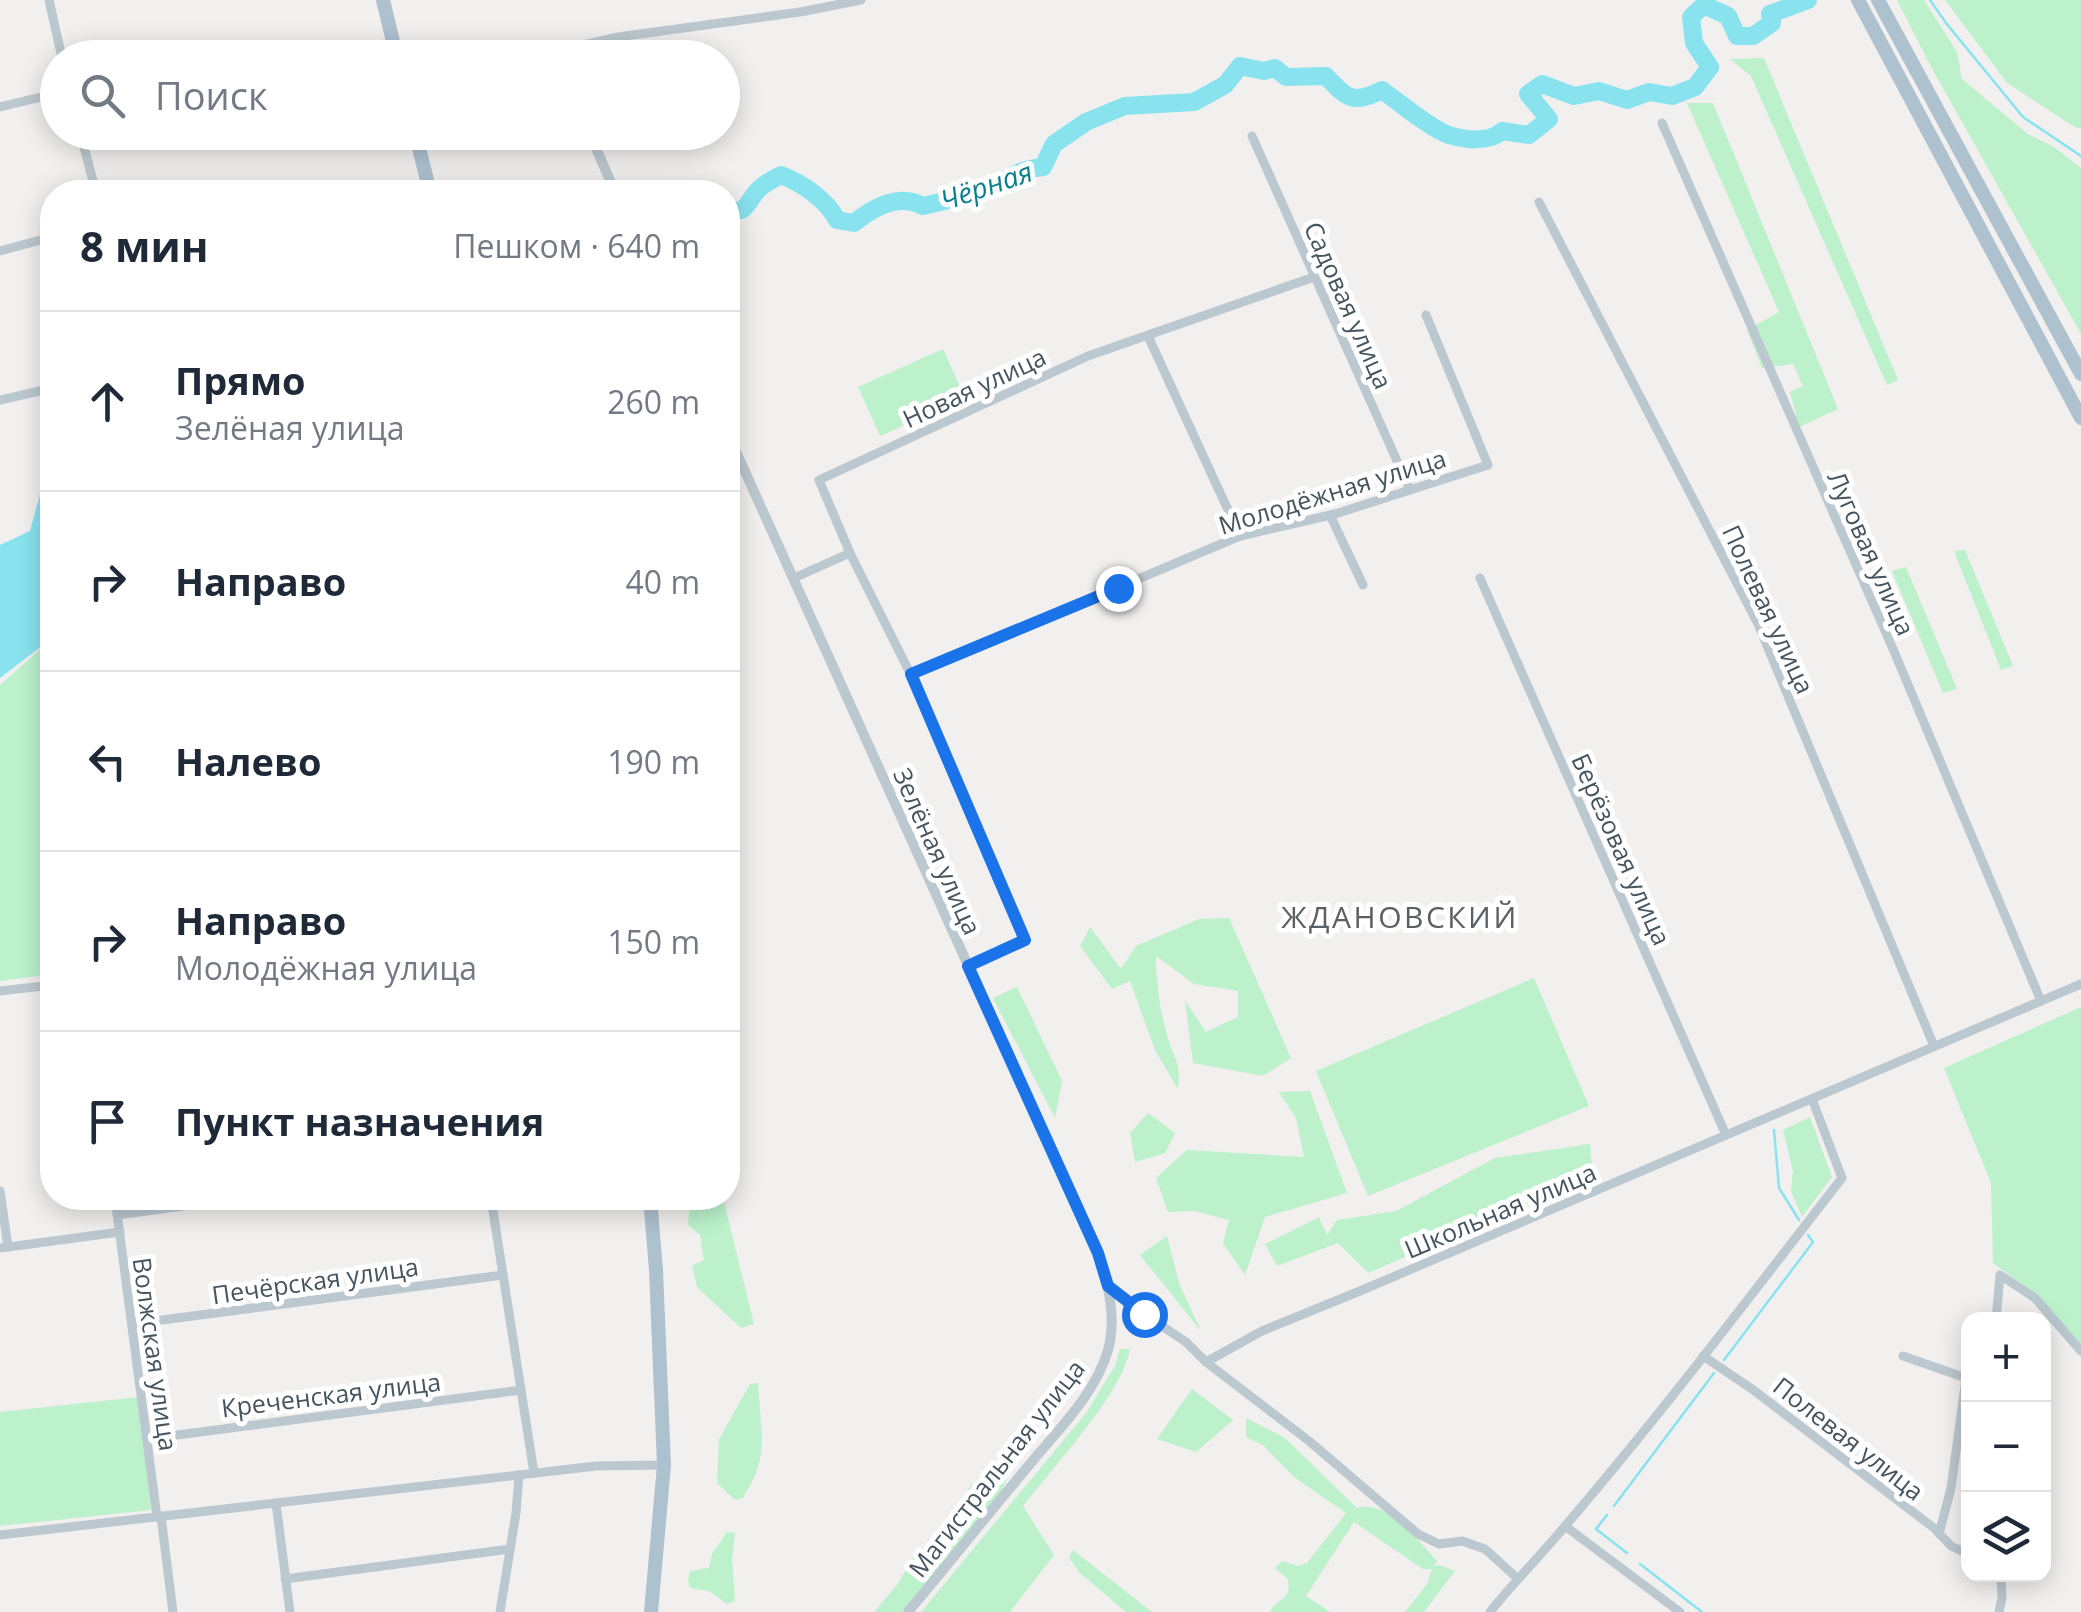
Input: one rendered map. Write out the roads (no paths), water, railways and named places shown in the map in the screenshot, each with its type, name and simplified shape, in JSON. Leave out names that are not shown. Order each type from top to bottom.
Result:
[{"type":"main road","points":[[383,0],[392,40]]},
{"type":"main road","points":[[1878,0],[2081,374]]},
{"type":"main road","points":[[1858,1],[2081,418]]},
{"type":"main road","points":[[420,150],[427,180]]},
{"type":"main road","points":[[651,1210],[664,1465],[651,1612]]},
{"type":"street","points":[[49,0],[58,40]]},
{"type":"street","points":[[605,40],[861,0]]},
{"type":"street","points":[[0,107],[40,97]]},
{"type":"street","name":"Луговая улица","points":[[1662,123],[1893,649],[2041,1001]]},
{"type":"street","name":"Садовая улица","points":[[1252,136],[1410,490]]},
{"type":"street","points":[[85,150],[93,180]]},
{"type":"street","points":[[596,150],[610,180]]},
{"type":"street","name":"Полевая улица","points":[[1539,202],[1758,624],[1934,1046]]},
{"type":"street","points":[[0,251],[40,241]]},
{"type":"street","name":"Новая улица","points":[[850,553],[819,480],[1088,356],[1314,276]]},
{"type":"street","name":"Молодёжная улица","points":[[911,674],[1240,536],[1330,515],[1488,464],[1426,315]]},
{"type":"street","points":[[1148,336],[1240,536]]},
{"type":"street","points":[[0,400],[40,391]]},
{"type":"street","name":"Зелёная улица","points":[[740,460],[1098,1253],[1108,1286]]},
{"type":"street","points":[[1330,515],[1363,585]]},
{"type":"street","points":[[794,578],[850,553],[911,674],[1025,940],[968,966]]},
{"type":"street","name":"Берёзовая улица","points":[[1480,578],[1726,1135]]},
{"type":"street","name":"Школьная улица","points":[[1206,1362],[1262,1331],[2081,984]]},
{"type":"street","points":[[0,992],[40,987]]},
{"type":"street","points":[[1490,1612],[1703,1356],[1842,1178],[1812,1099]]},
{"type":"street","points":[[0,1191],[4,1247],[120,1232]]},
{"type":"street","name":"Волжская улица","points":[[117,1210],[173,1612]]},
{"type":"street","points":[[118,1215],[154,1210]]},
{"type":"street","points":[[493,1210],[534,1473]]},
{"type":"street","points":[[1997,1312],[2000,1274],[2036,1298],[2048,1312]]},
{"type":"street","name":"Печёрская улица","points":[[132,1324],[503,1275]]},
{"type":"street","points":[[1108,1286],[1186,1342],[1418,1534],[1438,1544],[1462,1541],[1486,1549],[1517,1578]]},
{"type":"street","name":"Магистральная улица","points":[[908,1612],[1094,1381],[1109,1348],[1112,1325],[1108,1286]]},
{"type":"street","points":[[2051,1316],[2081,1351]]},
{"type":"street","name":"Полевая улица","points":[[1703,1356],[1752,1388],[1961,1550]]},
{"type":"street","points":[[1903,1356],[1961,1376]]},
{"type":"street","name":"Креченская улица","points":[[147,1438],[521,1390]]},
{"type":"street","points":[[1940,1534],[1951,1488],[1963,1402]]},
{"type":"street","points":[[0,1535],[596,1466],[664,1465]]},
{"type":"street","points":[[500,1612],[519,1475]]},
{"type":"street","points":[[276,1503],[290,1612]]},
{"type":"street","points":[[1565,1526],[1680,1612]]},
{"type":"street","points":[[285,1578],[510,1548]]},
{"type":"street","points":[[2000,1612],[2001,1582]]},
{"type":"water","points":[[40,494],[40,647],[0,678],[0,545],[30,531]]},
{"type":"waterway","name":"Чёрная","points":[[740,209],[761,187],[781,175],[813,193],[837,220],[854,223],[895,201],[923,206],[965,196],[1020,172],[1043,167],[1054,144],[1086,122],[1125,106],[1194,102],[1225,85],[1240,66],[1264,71],[1275,68],[1286,77],[1326,76],[1351,97],[1382,90],[1434,128],[1455,137],[1484,139],[1502,131],[1529,135],[1549,119],[1528,94],[1542,84],[1574,96],[1599,91],[1627,100],[1649,92],[1672,96],[1695,87],[1710,67],[1694,43],[1691,17],[1704,5],[1728,16],[1737,36],[1753,36],[1772,23],[1770,14],[1808,0]]},
{"type":"waterway","points":[[1930,0],[2023,117],[2081,156]]},
{"type":"waterway","points":[[1774,1130],[1779,1188],[1799,1220]]},
{"type":"waterway","points":[[1724,1360],[1813,1242],[1808,1235]]},
{"type":"waterway","points":[[1614,1506],[1714,1373]]},
{"type":"waterway","points":[[1607,1515],[1596,1529],[1627,1553]]},
{"type":"waterway","points":[[1640,1564],[1702,1612]]},
{"type":"district","name":"ЖДАНОВСКИЙ","points":[[1400,916]]}]
